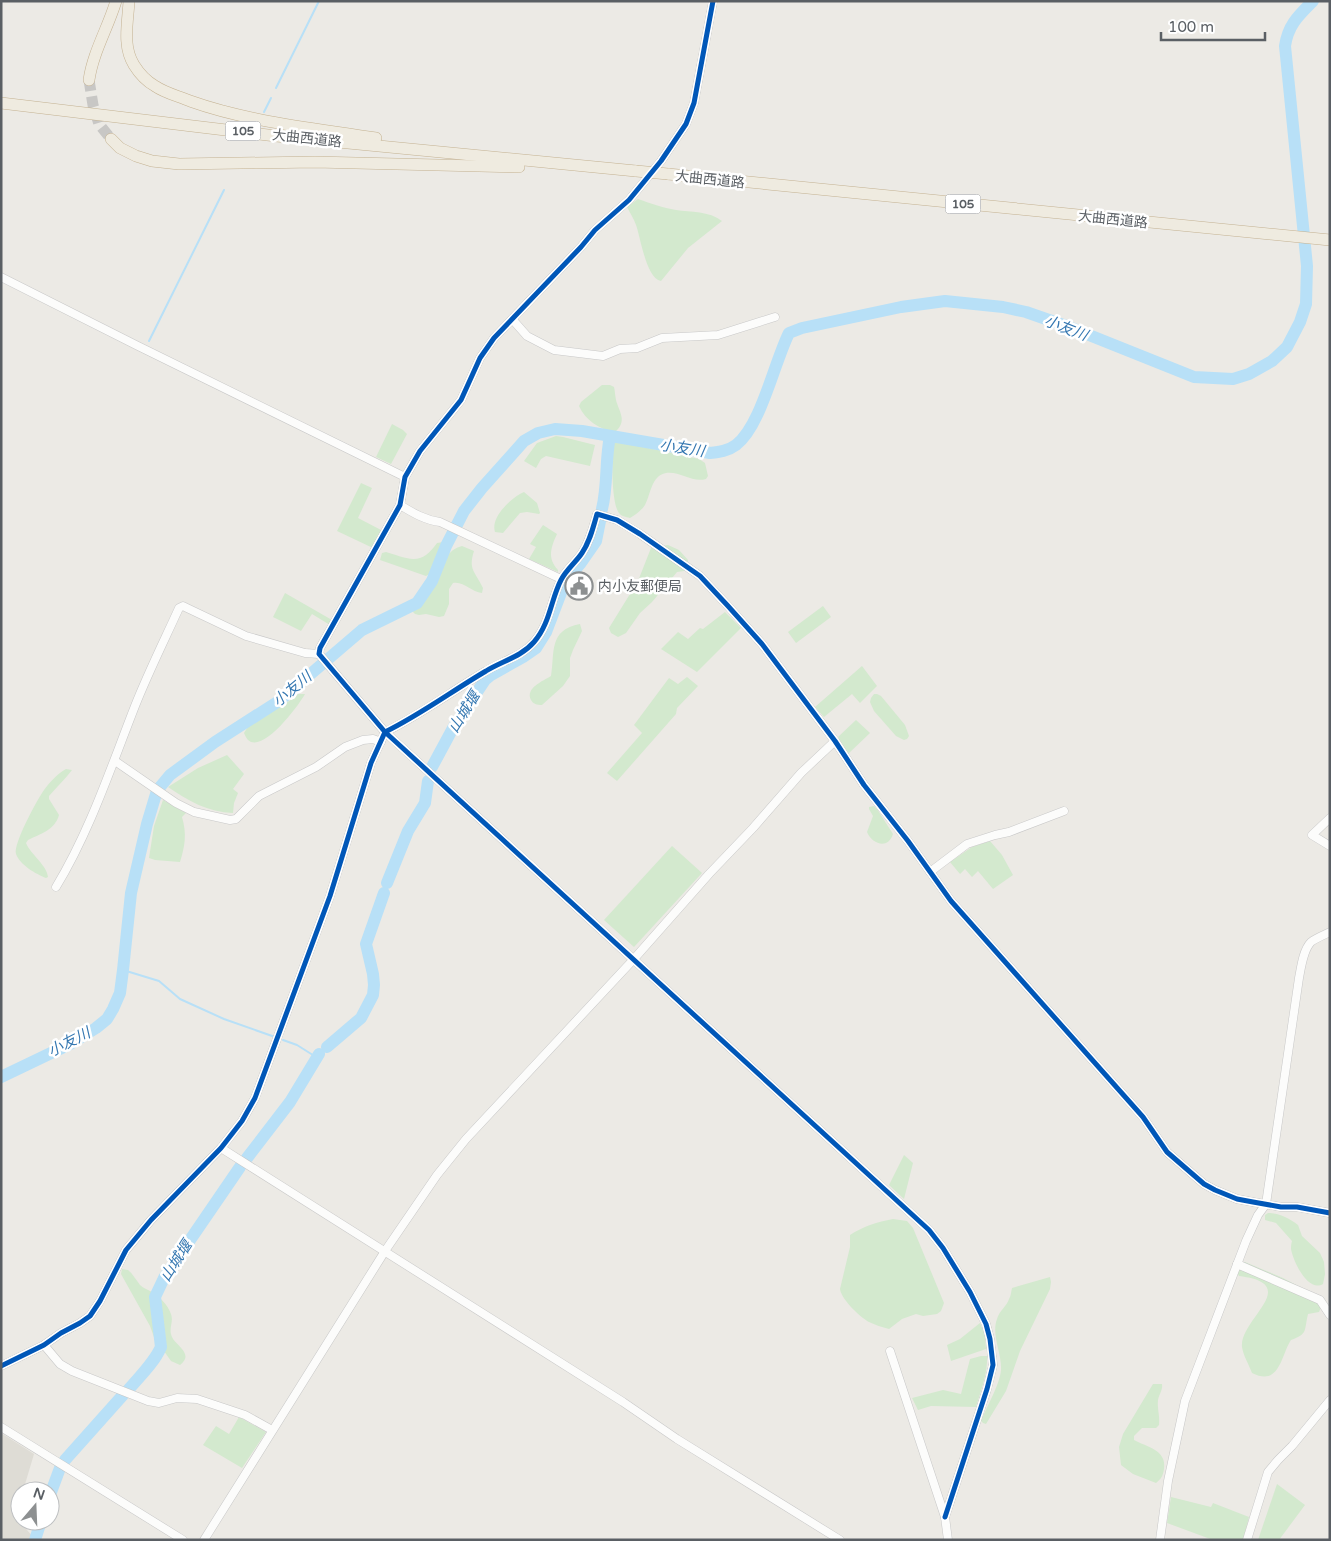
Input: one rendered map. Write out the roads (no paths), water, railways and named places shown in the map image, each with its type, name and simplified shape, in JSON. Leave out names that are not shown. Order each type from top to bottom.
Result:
[{"type":"highway","points":[[89,80],[96,54],[111,19],[116,1]]},
{"type":"highway","points":[[129,1],[127,40],[128,51],[133,63],[141,75],[168,93],[236,115],[486,156]]},
{"type":"highway","name":"大曲西道路","points":[[1,103],[276,136],[1330,240]]},
{"type":"highway","points":[[111,139],[120,148],[136,156],[152,161],[179,164],[315,162],[603,168]]},
{"type":"street","points":[[713,1],[694,103],[686,124],[661,161],[629,200],[595,230],[494,338],[480,358],[461,400],[420,451],[405,477],[400,505],[320,648],[319,654],[385,732],[633,960],[812,1121],[929,1230],[944,1248],[986,1324],[994,1366],[945,1517]]},
{"type":"street","points":[[1,277],[405,477]]},
{"type":"street","points":[[512,320],[527,336],[554,350],[603,356],[620,349],[637,348],[662,338],[718,335],[775,317]]},
{"type":"street","points":[[400,505],[430,521],[440,522],[561,579]]},
{"type":"street","points":[[1,1366],[44,1345],[90,1316],[126,1250],[151,1220],[221,1148],[242,1121],[254,1098],[330,896],[371,763],[385,732],[404,723],[490,668],[526,650],[535,642],[541,632],[561,579],[590,540],[597,514],[617,520],[700,576],[762,644],[951,901],[1143,1117],[1167,1152],[1204,1184],[1237,1199],[1330,1213]]},
{"type":"street","points":[[56,887],[67,869],[92,815],[148,675],[179,608],[183,606],[246,636],[305,653],[319,654]]},
{"type":"street","points":[[115,761],[176,803],[194,812],[230,820],[236,819],[259,796],[316,767],[346,747],[363,740],[373,739],[380,742]]},
{"type":"street","points":[[204,1540],[385,1251],[436,1175],[466,1139],[633,960],[801,773],[835,741]]},
{"type":"street","points":[[930,872],[967,844],[1009,832],[1064,811]]},
{"type":"street","points":[[1330,818],[1312,835],[1330,846]]},
{"type":"street","points":[[1160,1540],[1168,1481],[1185,1401],[1237,1264],[1258,1215],[1266,1204],[1299,978],[1309,945],[1313,940],[1330,932]]},
{"type":"street","points":[[221,1148],[623,1402],[677,1439],[840,1540]]},
{"type":"street","points":[[1237,1264],[1320,1300],[1330,1316]]},
{"type":"street","points":[[44,1345],[60,1364],[72,1371],[148,1401],[159,1403],[177,1398],[197,1399],[245,1415],[272,1430]]},
{"type":"street","points":[[890,1351],[945,1517],[948,1540]]},
{"type":"street","points":[[1248,1540],[1268,1472],[1330,1400]]},
{"type":"street","points":[[1,1427],[182,1540]]},
{"type":"waterway","points":[[276,88],[319,1]]},
{"type":"waterway","name":"小友川","points":[[1,1077],[72,1043],[107,1019],[113,1009],[120,993],[131,893],[147,824],[156,794],[170,775],[215,742],[279,701],[362,630],[417,603],[432,581],[446,546],[464,511],[524,441],[538,433],[555,429],[582,431],[710,453],[727,450],[736,445],[753,424],[789,333],[802,328],[901,307],[945,301],[1003,307],[1026,312],[1069,327],[1194,377],[1233,379],[1249,374],[1272,361],[1287,347],[1300,322],[1306,304],[1307,266],[1285,46],[1291,26],[1313,1]]},
{"type":"waterway","points":[[264,112],[271,98]]},
{"type":"waterway","points":[[149,341],[224,190]]},
{"type":"waterway","name":"山城堰","points":[[602,509],[610,436]]},
{"type":"waterway","name":"山城堰","points":[[432,767],[453,728],[485,680],[536,648],[546,632],[565,582],[596,541],[600,521]]},
{"type":"waterway","name":"山城堰","points":[[387,883],[408,831],[425,803],[428,781]]},
{"type":"waterway","name":"山城堰","points":[[327,1047],[361,1018],[373,995],[373,974],[366,944],[384,893]]},
{"type":"waterway","points":[[123,970],[159,981],[180,999],[224,1019],[275,1037]]},
{"type":"waterway","points":[[283,1040],[297,1045],[316,1057]]},
{"type":"waterway","name":"山城堰","points":[[247,1158],[290,1102],[319,1054]]},
{"type":"waterway","name":"山城堰","points":[[129,1389],[151,1364],[161,1347],[155,1297],[164,1278],[240,1167]]},
{"type":"waterway","name":"山城堰","points":[[65,1460],[123,1395]]},
{"type":"waterway","name":"山城堰","points":[[55,1481],[60,1468]]},
{"type":"waterway","name":"山城堰","points":[[35,1540],[38,1531]]},
{"type":"tunnel","points":[[89,80],[93,105],[99,124],[111,139]]},
{"type":"place","name":"内小友郵便局","points":[[579,586]]}]
